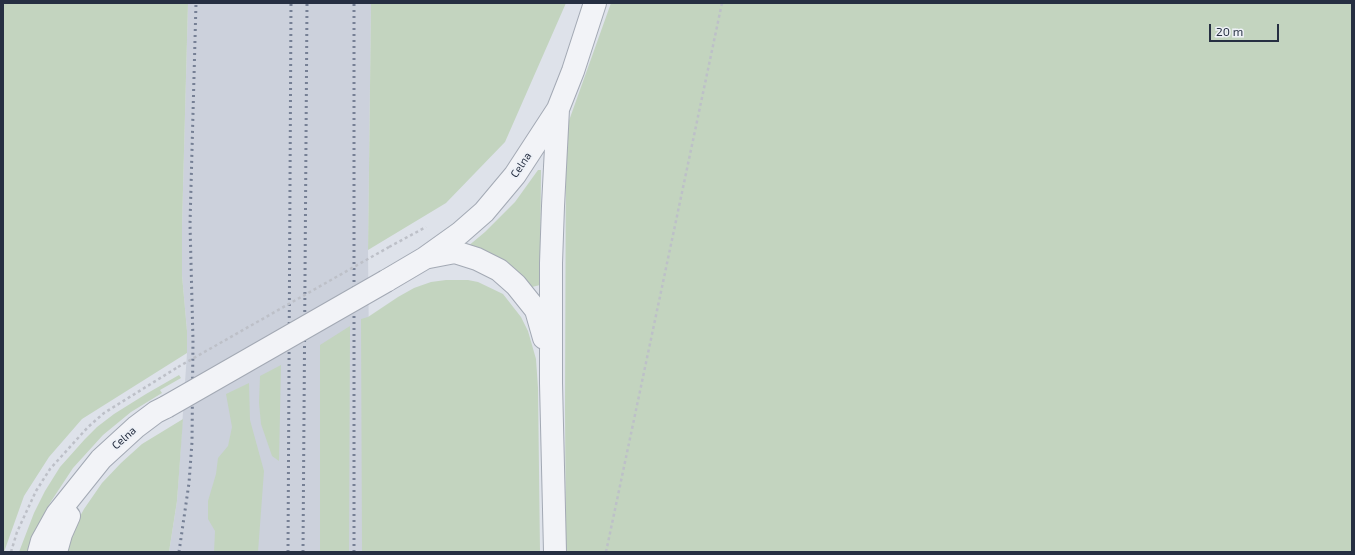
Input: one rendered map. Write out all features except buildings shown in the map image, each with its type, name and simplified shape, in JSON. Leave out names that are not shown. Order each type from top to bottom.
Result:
[{"type":"street","name":"Celna","points":[[39,552],[42,541],[57,514],[101,459],[136,427],[156,412],[425,258],[460,233],[484,212],[515,175],[558,109],[573,70],[595,3]]},
{"type":"street","points":[[555,552],[551,382],[553,206],[558,109]]},
{"type":"street","points":[[425,258],[455,252],[477,259],[499,270],[516,285],[536,310],[545,342],[551,382]]},
{"type":"street","name":"Celna","points":[[56,552],[61,534],[87,476]]},
{"type":"path","points":[[606,552],[722,3]]},
{"type":"path","points":[[11,552],[20,524],[36,491],[50,469],[88,427],[104,414],[178,367],[430,224]]},
{"type":"shaded area","points":[[188,3],[371,3],[368,250],[371,552],[169,552],[177,501],[187,353],[187,331],[182,275],[182,226]]},
{"type":"green space","points":[[3,3],[188,3],[182,226],[182,275],[187,331],[187,353],[82,419],[49,457],[24,496],[4,552]]},
{"type":"green space","points":[[371,3],[566,3],[505,142],[446,203],[368,250]]},
{"type":"green space","points":[[611,3],[1352,3],[1352,552],[566,552],[566,129]]},
{"type":"green space","points":[[538,170],[541,170],[540,285],[532,287],[523,277],[467,247],[485,232],[515,202]]},
{"type":"green space","points":[[468,280],[478,282],[503,294],[521,317],[528,331],[536,359],[538,388],[540,552],[362,552],[361,319],[368,317],[414,288],[431,282]]},
{"type":"green space","points":[[350,326],[349,552],[320,552],[320,345]]},
{"type":"green space","points":[[281,365],[279,461],[272,456],[261,424],[259,403],[260,376]]},
{"type":"green space","points":[[179,375],[181,378],[160,390],[162,393],[131,412],[103,435],[73,468],[50,503],[29,552],[19,552],[34,513],[45,491],[60,467],[85,439],[97,427],[114,414]]},
{"type":"green space","points":[[249,383],[250,420],[264,471],[258,552],[214,552],[215,531],[208,519],[208,501],[216,474],[218,458],[228,446],[232,427],[226,394]]},
{"type":"green space","points":[[183,419],[177,501],[169,552],[63,552],[84,509],[102,483],[142,444]]},
{"type":"railway","points":[[179,552],[189,483],[192,442],[193,340],[190,224],[196,3]]},
{"type":"railway","points":[[288,552],[291,3]]},
{"type":"railway","points":[[303,552],[307,3]]},
{"type":"railway","points":[[354,3],[354,552]]}]
